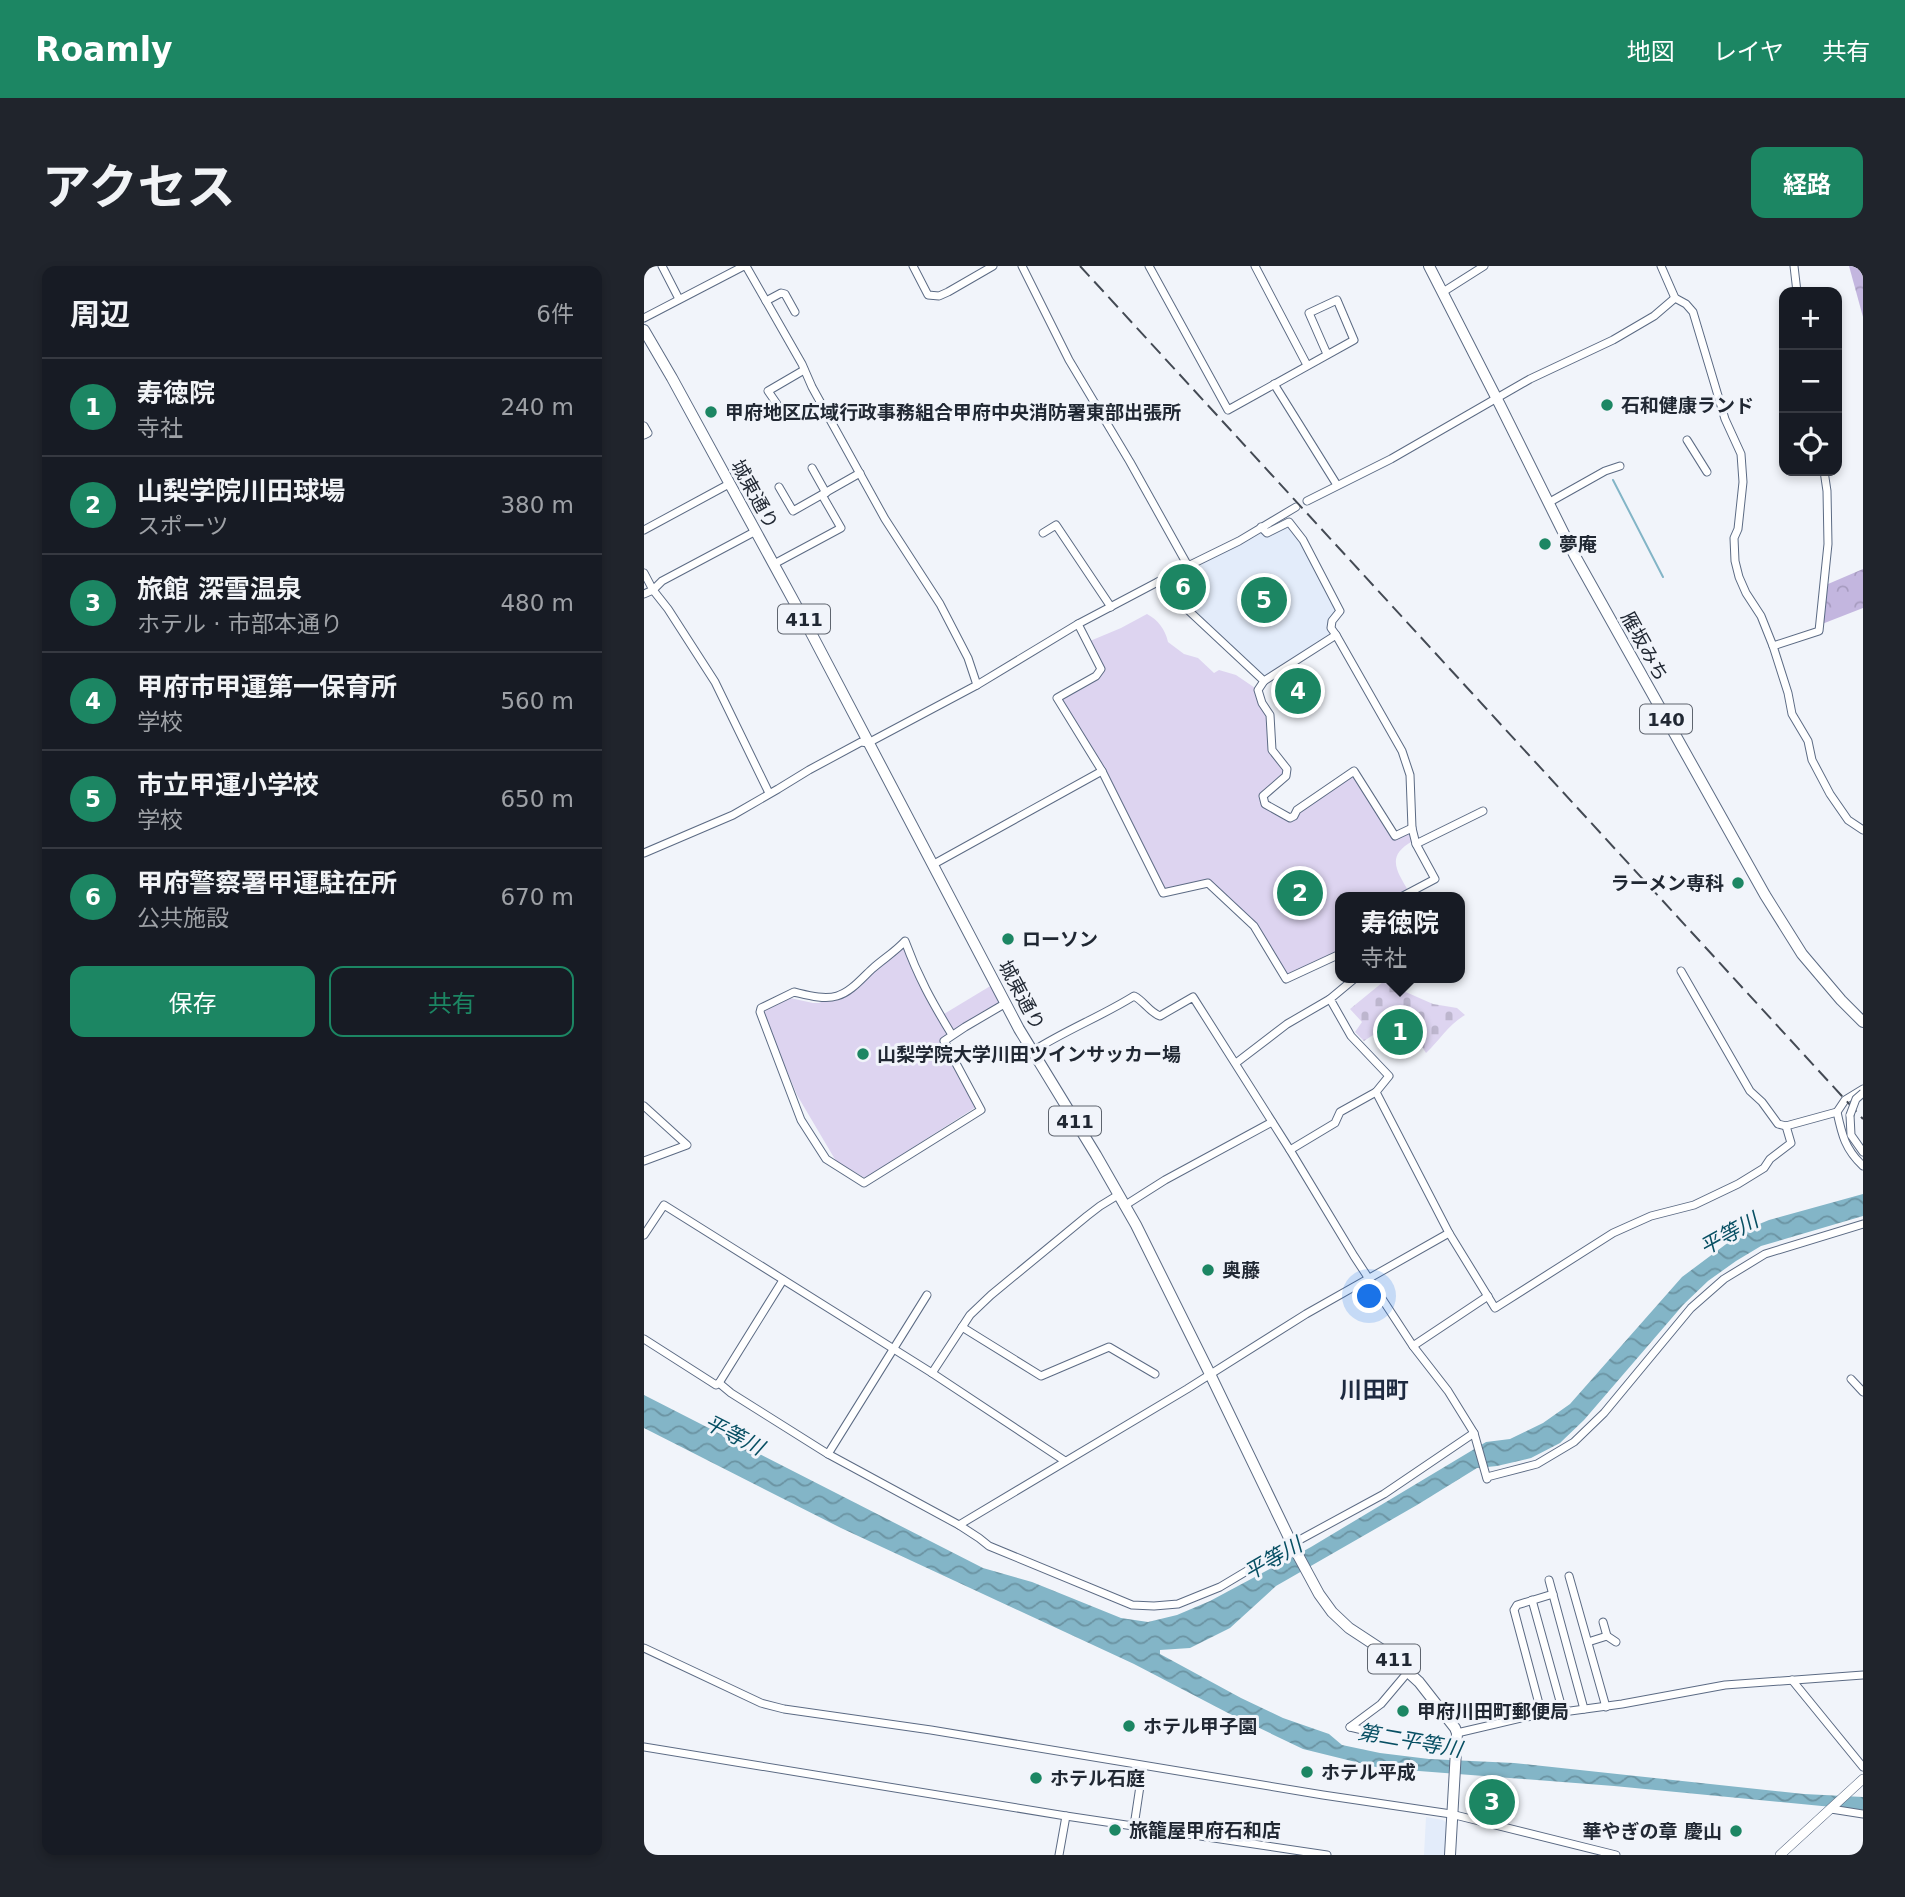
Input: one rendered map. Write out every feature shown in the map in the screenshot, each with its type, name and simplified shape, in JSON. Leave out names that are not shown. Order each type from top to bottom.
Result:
[{"type":"highway","name":"雁坂みち","points":[[1429,266],[1603,607],[1787,932],[1819,976],[1863,1022]]},
{"type":"highway","name":"城東通り","points":[[644,330],[774,564],[1006,1003],[1121,1201],[1309,1575],[1332,1612],[1408,1672],[1445,1714],[1457,1733]]},
{"type":"highway","points":[[1450,1855],[1457,1733]]},
{"type":"main road","points":[[1780,1855],[1863,1779]]},
{"type":"street","points":[[662,266],[679,299]]},
{"type":"street","points":[[644,318],[745,266],[860,474],[911,561],[940,604],[968,658],[977,685]]},
{"type":"street","points":[[913,266],[928,295],[939,296],[993,266]]},
{"type":"street","points":[[1023,266],[1069,360],[1188,566]]},
{"type":"street","points":[[1149,266],[1228,410],[1354,340],[1338,300],[1309,313],[1327,354]]},
{"type":"street","points":[[1255,266],[1307,365]]},
{"type":"street","points":[[1443,292],[1484,266]]},
{"type":"street","points":[[1661,266],[1675,298],[1693,312],[1725,419],[1741,454],[1743,482],[1738,529],[1734,538],[1739,577],[1761,616],[1773,646],[1792,714],[1808,741],[1812,760],[1848,820],[1863,830]]},
{"type":"street","points":[[1794,266],[1796,287]]},
{"type":"street","points":[[766,301],[781,293],[785,294],[794,312]]},
{"type":"street","points":[[1307,501],[1391,459],[1530,379],[1613,340],[1654,316],[1675,298]]},
{"type":"street","points":[[779,407],[768,391],[804,370]]},
{"type":"street","points":[[1274,384],[1337,485]]},
{"type":"street","points":[[644,426],[648,433],[644,435]]},
{"type":"street","points":[[1687,440],[1707,472]]},
{"type":"street","points":[[1548,503],[1605,471],[1620,466]]},
{"type":"street","points":[[774,564],[841,528],[812,468]]},
{"type":"street","points":[[779,487],[793,511],[860,474]]},
{"type":"street","points":[[1773,646],[1819,631],[1828,544],[1825,476]]},
{"type":"street","points":[[644,530],[729,484]]},
{"type":"street","points":[[644,853],[733,815],[809,769],[861,742],[868,743],[977,685],[1078,624],[1239,541],[1296,507]]},
{"type":"street","points":[[1261,527],[1267,533],[1289,522],[1303,540],[1340,611],[1332,621],[1331,628],[1402,751],[1410,775],[1412,828],[1416,844],[1435,879],[1410,892]]},
{"type":"street","points":[[1043,533],[1056,525],[1111,607]]},
{"type":"street","points":[[644,594],[662,581],[756,531]]},
{"type":"street","points":[[644,573],[715,682],[769,793]]},
{"type":"street","points":[[1158,582],[1264,681]]},
{"type":"street","points":[[1078,624],[1101,669],[1096,676],[1057,698],[1102,771],[1163,893],[1208,883],[1254,926],[1286,979],[1335,956]]},
{"type":"street","points":[[1336,635],[1264,681],[1258,690],[1262,704],[1270,715],[1272,750],[1287,769],[1286,776],[1263,796],[1265,804],[1290,818],[1297,810],[1354,771],[1395,836],[1412,828]]},
{"type":"street","points":[[934,864],[1102,771]]},
{"type":"street","points":[[1416,844],[1483,811]]},
{"type":"street","points":[[952,1035],[916,972],[905,941],[847,991],[836,997],[794,992],[761,1008],[760,1012],[801,1120],[826,1159],[864,1183],[981,1110],[944,1041],[1006,1003]]},
{"type":"street","points":[[1681,971],[1750,1091],[1778,1124],[1786,1126],[1837,1112],[1845,1100],[1863,1091]]},
{"type":"street","points":[[1236,1063],[1287,1024],[1330,999],[1349,983]]},
{"type":"street","points":[[1033,1051],[1134,996],[1160,1016],[1193,997],[1413,1346],[1448,1391],[1474,1433],[1487,1477],[1537,1464],[1574,1442],[1604,1413],[1691,1308],[1724,1279],[1765,1254],[1863,1224]]},
{"type":"street","points":[[1290,1150],[1335,1124],[1340,1112],[1376,1091],[1389,1076],[1351,1036],[1330,999]]},
{"type":"street","points":[[1376,1091],[1449,1233],[1494,1308],[1612,1233],[1651,1216],[1694,1205],[1764,1168],[1770,1159],[1791,1143],[1786,1126]]},
{"type":"street","points":[[1863,1091],[1856,1099],[1850,1121],[1851,1135],[1863,1152]]},
{"type":"street","points":[[644,1106],[687,1145],[644,1161]]},
{"type":"street","points":[[1837,1112],[1842,1137],[1852,1156],[1863,1166]]},
{"type":"street","points":[[932,1373],[970,1315],[1100,1206],[1121,1201],[1165,1180],[1272,1122]]},
{"type":"street","points":[[644,1235],[664,1205],[932,1373],[1065,1461]]},
{"type":"street","points":[[959,1525],[1187,1389],[1306,1314],[1449,1233]]},
{"type":"street","points":[[719,1383],[783,1280]]},
{"type":"street","points":[[828,1454],[928,1295]]},
{"type":"street","points":[[1413,1346],[1488,1296]]},
{"type":"street","points":[[962,1327],[1041,1376],[1109,1347],[1155,1374]]},
{"type":"street","points":[[644,1339],[716,1385],[719,1383],[828,1454],[959,1525],[989,1546],[1132,1605],[1178,1604],[1220,1587],[1384,1494],[1474,1433]]},
{"type":"street","points":[[1851,1379],[1863,1392]]},
{"type":"street","points":[[1569,1576],[1606,1707]]},
{"type":"street","points":[[1549,1580],[1584,1709]]},
{"type":"street","points":[[1542,1715],[1514,1610],[1517,1605],[1553,1594]]},
{"type":"street","points":[[1532,1600],[1563,1712]]},
{"type":"street","points":[[1603,1622],[1607,1636],[1616,1642]]},
{"type":"street","points":[[1588,1642],[1607,1636]]},
{"type":"street","points":[[644,1648],[761,1703],[784,1709],[931,1730],[1451,1814],[1616,1855]]},
{"type":"street","points":[[1376,1732],[1350,1727],[1381,1704],[1408,1672]]},
{"type":"street","points":[[1457,1733],[1526,1717],[1606,1707],[1726,1685],[1863,1675]]},
{"type":"street","points":[[1792,1680],[1863,1767]]},
{"type":"street","points":[[644,1747],[1066,1816],[1327,1855]]},
{"type":"street","points":[[1134,1826],[1143,1766]]},
{"type":"street","points":[[1831,1808],[1863,1814]]},
{"type":"street","points":[[1059,1855],[1066,1816]]},
{"type":"shaded area","points":[[1289,522],[1340,611],[1332,621],[1336,635],[1264,681],[1186,609],[1201,591],[1188,566],[1261,527],[1268,532]]},
{"type":"shaded area","points":[[1426,1817],[1447,1823],[1446,1855],[1424,1855]]},
{"type":"green space","points":[[1849,266],[1863,266],[1863,317]]},
{"type":"green space","points":[[1863,569],[1863,608],[1822,624],[1828,584]]},
{"type":"green space","points":[[1147,614],[1160,625],[1168,642],[1184,654],[1198,658],[1214,673],[1219,670],[1236,675],[1258,690],[1270,715],[1272,750],[1287,769],[1286,776],[1263,796],[1265,804],[1290,818],[1354,771],[1395,836],[1412,828],[1413,841],[1399,852],[1396,858],[1398,871],[1409,892],[1335,892],[1335,956],[1286,979],[1254,926],[1208,883],[1163,893],[1102,771],[1057,698],[1102,675],[1103,670],[1090,641]]},
{"type":"green space","name":"山梨学院大学川田ツインサッカー場","points":[[903,947],[939,1017],[992,985],[1001,1004],[940,1040],[976,1107],[865,1178],[836,1161],[797,1095],[762,1012],[790,998],[813,1003],[837,999]]},
{"type":"green space","points":[[1385,983],[1433,1004],[1457,1008],[1465,1015],[1426,1053],[1402,1016],[1364,1041],[1355,1032],[1362,1022],[1350,1009]]},
{"type":"water","points":[[1863,1194],[1863,1216],[1761,1246],[1708,1281],[1683,1305],[1584,1420],[1560,1443],[1531,1458],[1477,1468],[1276,1586],[1230,1628],[1190,1648],[1160,1650],[1160,1654],[1283,1718],[1329,1734],[1342,1745],[1429,1759],[1514,1763],[1804,1794],[1863,1797],[1863,1810],[1614,1786],[1380,1768],[1303,1749],[1134,1664],[841,1528],[644,1428],[644,1395],[983,1568],[1032,1582],[1121,1618],[1148,1622],[1177,1615],[1210,1601],[1311,1547],[1486,1442],[1510,1439],[1543,1423],[1570,1404],[1682,1277],[1745,1230],[1769,1220]]},
{"type":"waterway","points":[[1613,480],[1663,577]]},
{"type":"railway","points":[[1080,266],[1863,1119]]},
{"type":"place","name":"石和健康ランド","points":[[1607,405]]},
{"type":"place","name":"甲府地区広域行政事務組合甲府中央消防署東部出張所","points":[[711,412]]},
{"type":"place","name":"夢庵","points":[[1545,544]]},
{"type":"place","name":"甲府警察署甲運駐在所","points":[[1183,587]]},
{"type":"place","name":"市立甲運小学校","points":[[1264,600]]},
{"type":"place","name":"甲府市甲運第一保育所","points":[[1298,691]]},
{"type":"place","name":"ラーメン専科","points":[[1738,883]]},
{"type":"place","name":"山梨学院川田球場","points":[[1300,893]]},
{"type":"place","name":"ローソン","points":[[1008,939]]},
{"type":"place","name":"寿徳院","points":[[1400,1032]]},
{"type":"place","name":"山梨学院大学川田ツインサッカー場","points":[[863,1054]]},
{"type":"place","name":"奥藤","points":[[1208,1270]]},
{"type":"place","name":"甲府川田町郵便局","points":[[1403,1711]]},
{"type":"place","name":"ホテル甲子園","points":[[1129,1726]]},
{"type":"place","name":"ホテル平成","points":[[1307,1772]]},
{"type":"place","name":"ホテル石庭","points":[[1036,1778]]},
{"type":"place","name":"旅館 深雪温泉","points":[[1492,1802]]},
{"type":"place","name":"旅籠屋甲府石和店","points":[[1115,1830]]},
{"type":"place","name":"華やぎの章 慶山","points":[[1736,1831]]},
{"type":"district","name":"川田町","points":[[1374,1390]]},
{"type":"water label","name":"平等川","points":[[1729,1234]]},
{"type":"water label","name":"平等川","points":[[734,1435]]},
{"type":"water label","name":"平等川","points":[[1273,1559]]},
{"type":"water label","name":"第二平等川","points":[[1410,1741]]}]
